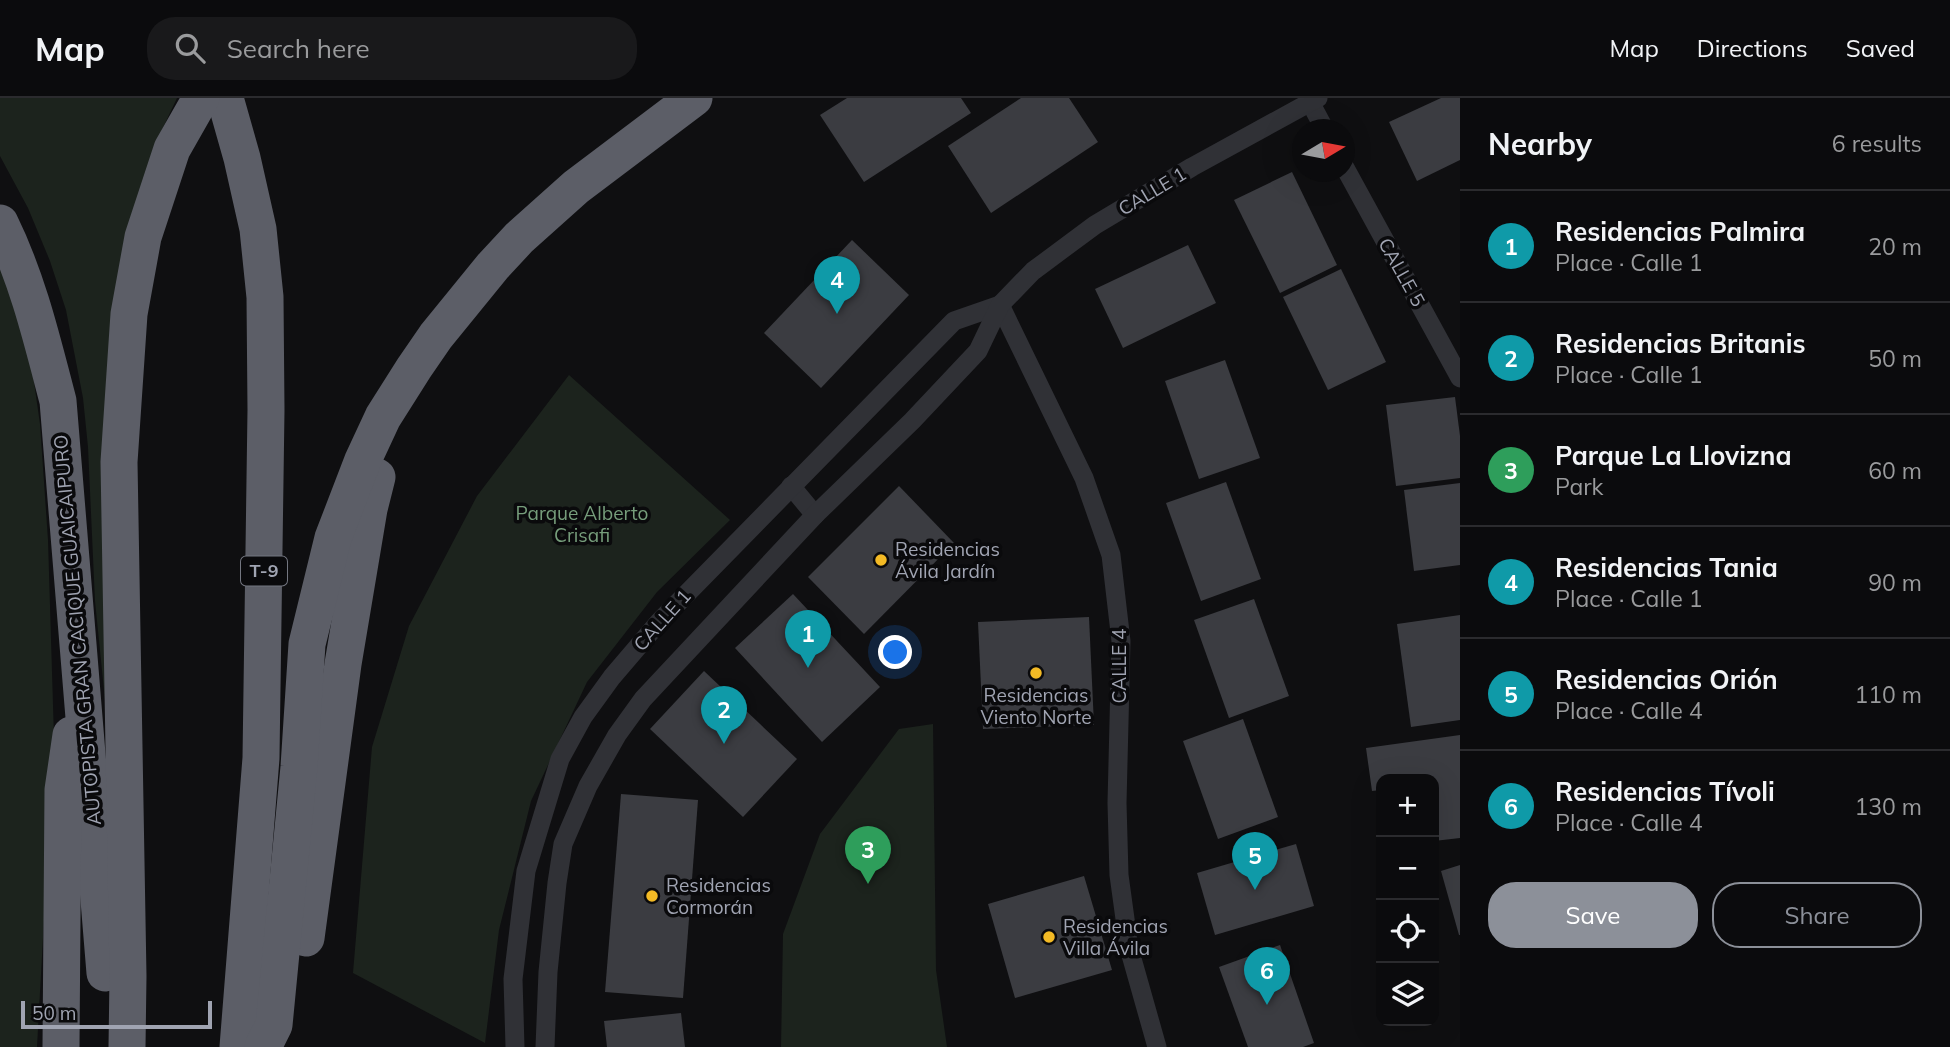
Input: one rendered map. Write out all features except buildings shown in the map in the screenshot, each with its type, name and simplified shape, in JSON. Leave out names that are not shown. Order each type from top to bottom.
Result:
[{"type":"highway","points":[[127,1047],[119,462],[129,314],[143,237],[172,149],[201,98]]},
{"type":"highway","name":"T-9","points":[[225,98],[258,229],[265,297],[261,758],[238,1047]]},
{"type":"highway","points":[[263,1047],[275,1025],[299,766],[307,644],[333,538],[373,438],[383,417],[436,336],[519,238],[576,187],[694,98]]},
{"type":"highway","name":"AUTOPISTA GRAN CACIQUE GUAICAIPURO","points":[[0,223],[17,257],[39,323],[58,401],[112,1047]]},
{"type":"highway","points":[[292,1047],[347,639],[369,509],[399,394]]},
{"type":"highway","points":[[63,1047],[63,790],[80,678]]},
{"type":"street","points":[[1314,100],[1321,119]]},
{"type":"street","name":"CALLE 1","points":[[545,1047],[548,972],[556,883],[563,844],[588,786],[617,735],[643,699],[815,515],[912,421],[978,351],[1000,305],[1033,271],[1095,225],[1192,167],[1314,100]]},
{"type":"street","name":"CALLE 5","points":[[1354,182],[1460,378]]},
{"type":"street","name":"CALLE 1","points":[[515,1047],[513,979],[526,871],[560,759],[583,717],[612,677],[659,622],[954,321],[1000,305]]},
{"type":"street","name":"CALLE 4","points":[[1000,305],[1084,478],[1111,555],[1121,641],[1117,803],[1119,875],[1129,948],[1157,1047]]},
{"type":"street","points":[[791,486],[815,515]]},
{"type":"street","points":[[534,841],[563,844]]},
{"type":"street","points":[[513,979],[548,972]]},
{"type":"green space","points":[[0,98],[177,98],[160,134],[106,710],[95,601],[83,398],[66,310],[50,261],[28,208],[0,156]]},
{"type":"green space","points":[[0,257],[32,368],[40,424],[48,540],[54,738],[37,1047],[0,1047]]},
{"type":"green space","name":"Parque Alberto Crisafi","points":[[569,375],[730,520],[657,592],[587,682],[531,801],[499,930],[485,1043],[353,973],[372,747],[409,626],[477,496]]},
{"type":"green space","points":[[933,724],[936,970],[947,1047],[781,1047],[783,934],[820,834],[899,729]]},
{"type":"place","name":"Residencias Tania","points":[[837,314]]},
{"type":"place","name":"Residencias Ávila Jardín","points":[[881,560]]},
{"type":"place","name":"Residencias Palmira","points":[[808,668]]},
{"type":"place","name":"Residencias Viento Norte","points":[[1036,673]]},
{"type":"place","name":"Residencias Britanis","points":[[724,744]]},
{"type":"place","name":"Parque La Llovizna","points":[[868,884]]},
{"type":"place","name":"Residencias Orión","points":[[1255,890]]},
{"type":"place","name":"Residencias Cormorán","points":[[652,896]]},
{"type":"place","name":"Residencias Villa Ávila","points":[[1049,937]]},
{"type":"place","name":"Residencias Tívoli","points":[[1267,1005]]}]
